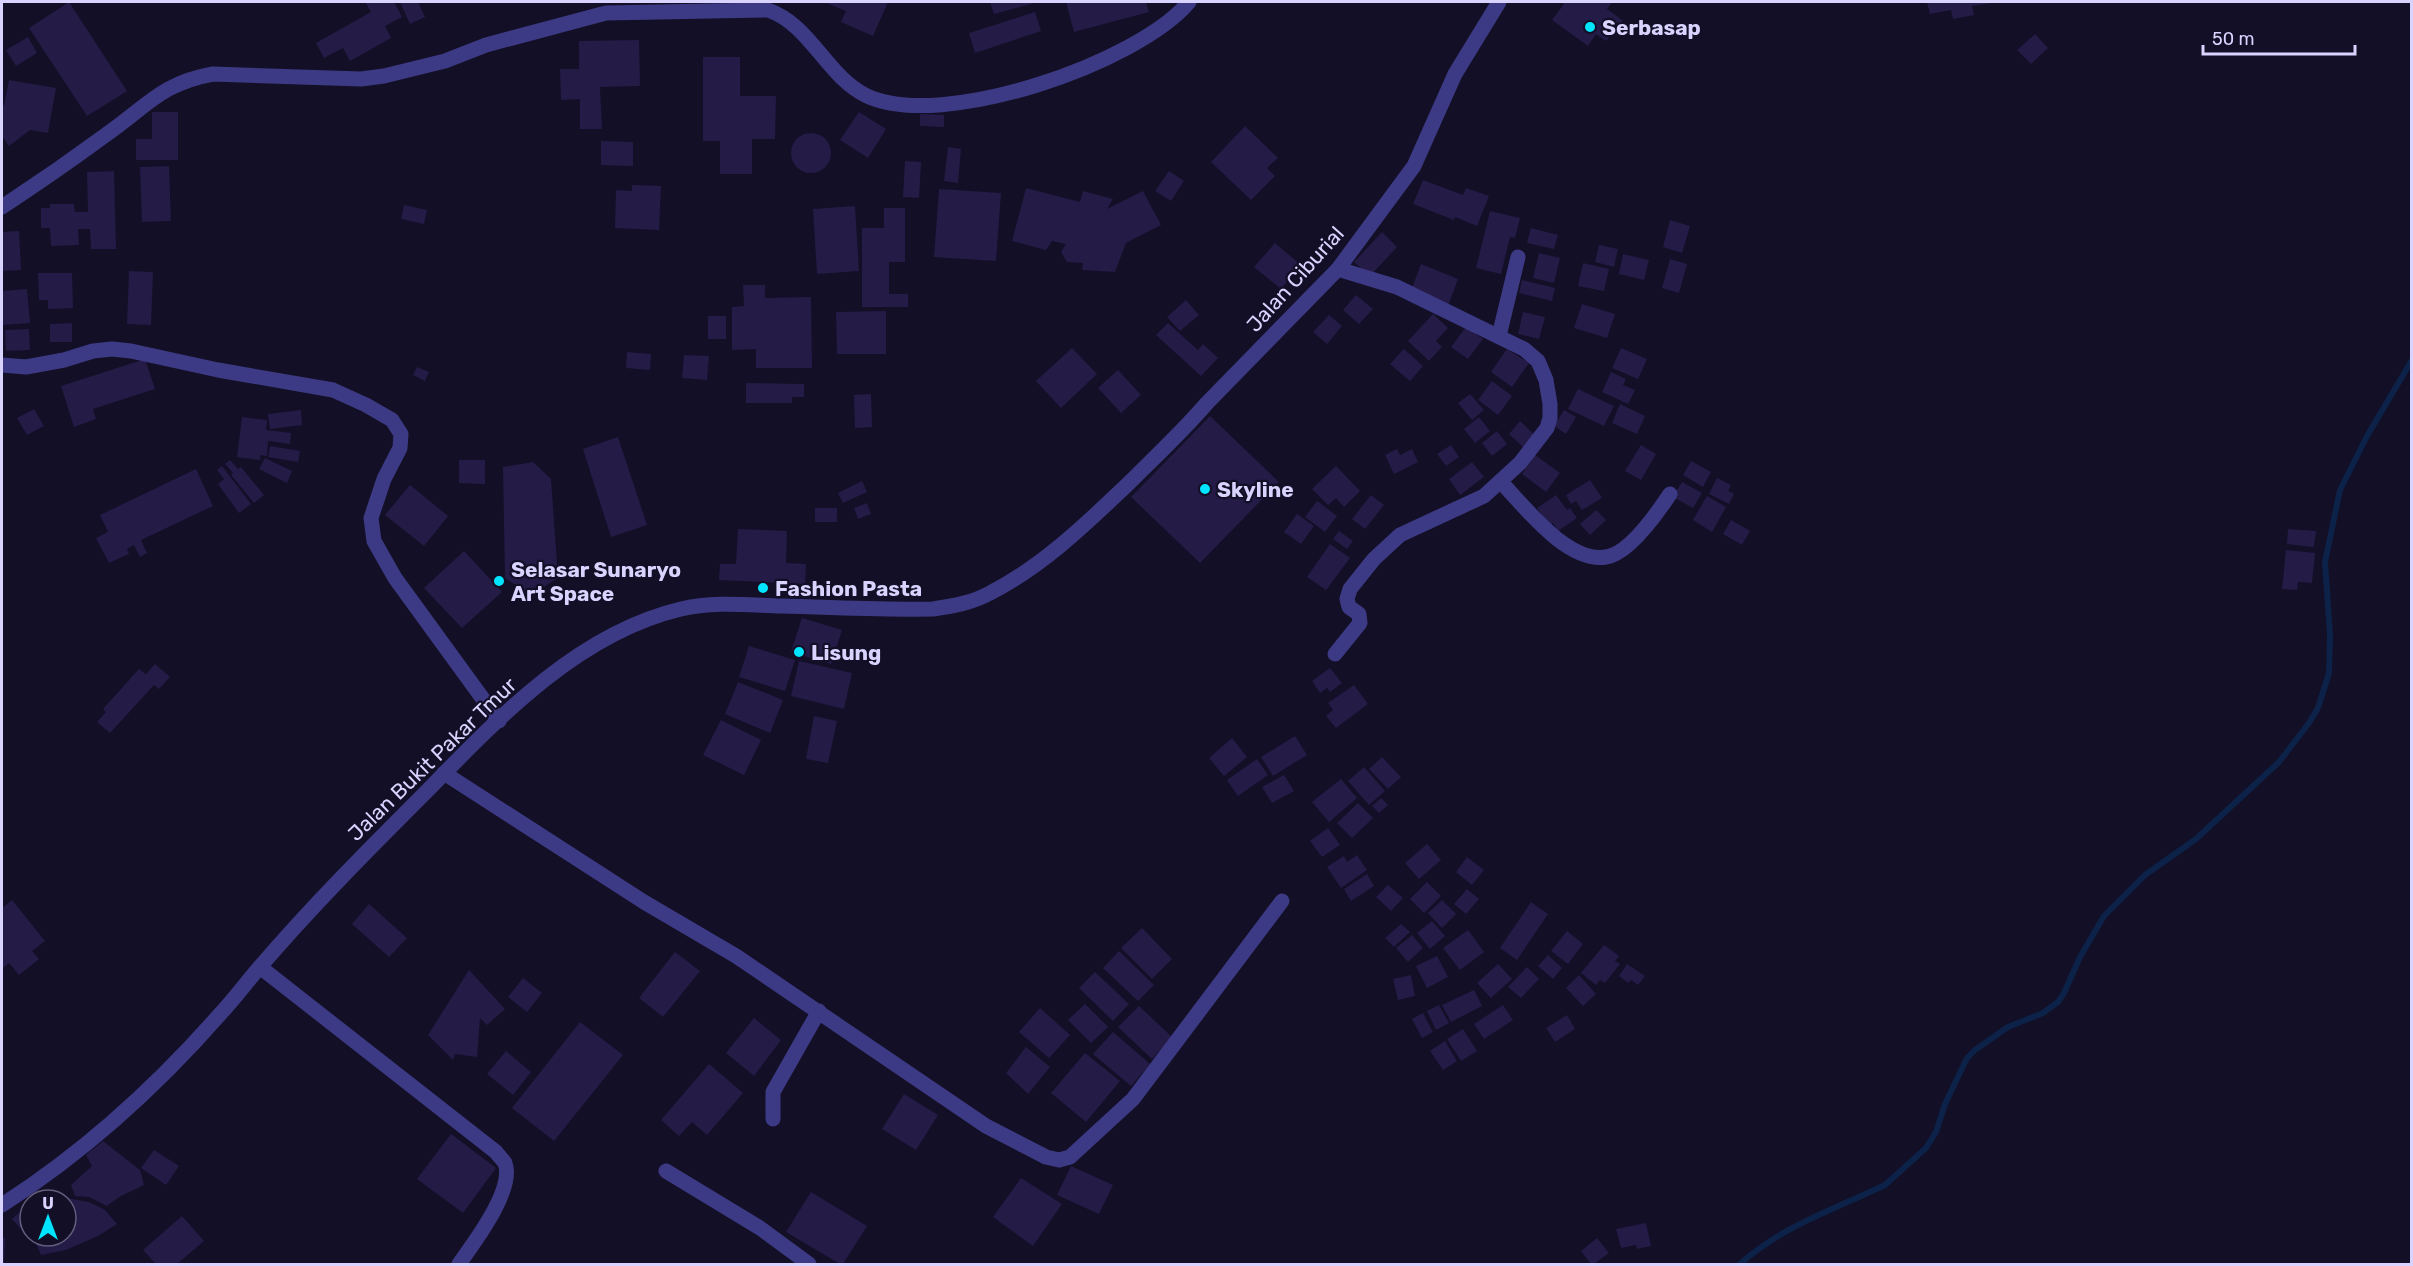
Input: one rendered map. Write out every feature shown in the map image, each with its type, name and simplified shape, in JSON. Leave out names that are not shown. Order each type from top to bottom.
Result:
[{"type":"street","points":[[2,207],[108,134],[170,86],[191,78],[213,74],[361,79],[384,76],[445,61],[486,45],[543,28],[606,13],[768,10],[784,16],[830,67],[854,88],[869,96],[914,105],[970,101],[1014,92],[1071,74],[1102,61],[1165,25],[1189,2]]},
{"type":"street","name":"Jalan Ciburial","points":[[1118,493],[1187,427],[1207,403],[1338,269],[1414,166],[1455,74],[1499,2]]},
{"type":"street","points":[[1499,336],[1518,256]]},
{"type":"street","points":[[1335,654],[1360,623],[1359,614],[1349,607],[1347,599],[1350,589],[1374,559],[1400,535],[1484,496],[1501,482],[1542,436],[1550,418],[1546,380],[1538,361],[1524,349],[1397,287],[1338,269]]},
{"type":"street","points":[[2,364],[26,367],[64,360],[93,351],[112,349],[131,351],[218,370],[333,390],[392,420],[401,434],[400,448],[376,500],[371,518],[374,541],[395,578],[499,721]]},
{"type":"street","points":[[1501,482],[1570,549],[1595,557],[1608,557],[1621,551],[1654,518],[1670,494]]},
{"type":"street","name":"Jalan Bukit Pakar Tmur","points":[[2,1205],[66,1160],[146,1090],[220,1014],[357,861],[469,747],[543,681],[606,638],[644,620],[684,608],[735,604],[933,609],[963,604],[989,594],[1019,576],[1068,540],[1118,493]]},
{"type":"street","points":[[444,773],[644,902],[736,956],[986,1126],[1046,1157],[1059,1160],[1070,1157],[1133,1099],[1282,901]]},
{"type":"street","points":[[260,967],[496,1152],[505,1164],[506,1179],[497,1205],[486,1226],[459,1264]]},
{"type":"street","points":[[773,1119],[773,1092],[819,1011]]},
{"type":"street","points":[[666,1171],[760,1228],[809,1264]]},
{"type":"building","points":[[69,2],[127,91],[87,116],[29,28]]},
{"type":"building","points":[[365,2],[394,2],[402,17],[385,26],[391,38],[350,61],[343,48],[324,58],[316,43],[371,12]]},
{"type":"building","points":[[400,2],[418,2],[425,17],[410,24]]},
{"type":"building","points":[[824,2],[888,2],[873,36],[841,22],[846,11]]},
{"type":"building","points":[[990,2],[1038,2],[994,14]]},
{"type":"building","points":[[1066,2],[1146,2],[1149,12],[1074,32]]},
{"type":"building","name":"Serbasap","points":[[1560,2],[1612,2],[1607,9],[1623,21],[1606,41],[1596,34],[1588,46],[1552,20],[1564,4]]},
{"type":"building","points":[[1927,2],[1992,3],[1972,6],[1974,15],[1953,19],[1951,10],[1930,14]]},
{"type":"building","points":[[1035,12],[1041,31],[975,53],[969,33]]},
{"type":"building","points":[[2035,34],[2048,48],[2031,64],[2017,50]]},
{"type":"building","points":[[28,37],[37,53],[16,66],[6,50]]},
{"type":"building","points":[[639,40],[640,86],[600,87],[602,129],[580,129],[580,99],[561,100],[560,69],[579,69],[579,41]]},
{"type":"building","points":[[703,57],[740,57],[740,96],[776,96],[775,139],[752,139],[752,174],[720,174],[720,141],[703,141]]},
{"type":"building","points":[[9,80],[56,88],[48,133],[30,130],[9,146],[2,136],[2,107]]},
{"type":"building","points":[[152,112],[178,112],[178,160],[136,160],[136,139],[152,139]]},
{"type":"building","points":[[859,112],[886,129],[868,158],[840,140]]},
{"type":"building","points":[[920,114],[944,115],[944,127],[920,126]]},
{"type":"building","points":[[1245,126],[1278,158],[1267,168],[1275,176],[1251,200],[1211,162]]},
{"type":"building","points":[[811,133],[819,134],[825,139],[830,145],[830,161],[825,167],[819,172],[811,173],[803,172],[797,167],[792,161],[791,153],[792,145],[797,139],[803,134]]},
{"type":"building","points":[[601,141],[633,142],[633,166],[601,165]]},
{"type":"building","points":[[948,147],[961,149],[958,183],[944,181]]},
{"type":"building","points":[[905,161],[921,162],[919,198],[903,197]]},
{"type":"building","points":[[169,166],[171,221],[142,222],[140,167]]},
{"type":"building","points":[[114,171],[116,249],[91,249],[90,229],[78,229],[79,245],[51,246],[50,228],[41,228],[41,208],[50,208],[50,204],[74,204],[75,212],[88,212],[87,172]]},
{"type":"building","points":[[1169,171],[1184,181],[1171,201],[1155,191]]},
{"type":"building","points":[[1423,180],[1463,195],[1466,188],[1489,196],[1477,226],[1455,217],[1454,220],[1413,204]]},
{"type":"building","points":[[632,185],[661,186],[659,230],[615,228],[616,190],[632,191]]},
{"type":"building","points":[[1026,188],[1080,202],[1083,191],[1113,199],[1107,209],[1143,191],[1161,225],[1126,243],[1115,272],[1082,270],[1083,263],[1067,262],[1061,252],[1066,244],[1052,241],[1046,250],[1012,241]]},
{"type":"building","points":[[939,189],[1001,193],[996,261],[934,257]]},
{"type":"building","points":[[404,205],[427,210],[424,224],[401,219]]},
{"type":"building","points":[[855,206],[859,271],[817,274],[813,209]]},
{"type":"building","points":[[884,208],[905,208],[905,262],[889,262],[889,294],[908,294],[908,307],[862,307],[862,228],[884,228]]},
{"type":"building","points":[[1490,211],[1520,218],[1515,238],[1510,237],[1501,274],[1476,268]]},
{"type":"building","points":[[1670,220],[1690,226],[1682,253],[1663,247]]},
{"type":"building","points":[[1531,228],[1558,235],[1554,249],[1527,243]]},
{"type":"building","points":[[19,231],[21,270],[2,271],[2,232]]},
{"type":"building","points":[[1382,232],[1397,247],[1370,276],[1354,262]]},
{"type":"building","points":[[1275,243],[1301,265],[1281,289],[1254,267]]},
{"type":"building","points":[[1599,245],[1618,249],[1614,267],[1595,262]]},
{"type":"building","points":[[1539,253],[1560,258],[1554,283],[1533,278]]},
{"type":"building","points":[[1623,254],[1649,260],[1644,280],[1619,274]]},
{"type":"building","points":[[1670,259],[1687,264],[1679,293],[1662,288]]},
{"type":"building","points":[[1583,263],[1609,269],[1604,291],[1578,286]]},
{"type":"building","points":[[1421,264],[1458,279],[1448,306],[1411,291]]},
{"type":"building","points":[[129,271],[153,272],[151,325],[127,324]]},
{"type":"building","points":[[38,273],[72,273],[73,308],[48,309],[48,300],[39,300]]},
{"type":"building","points":[[1522,280],[1555,288],[1552,301],[1519,293]]},
{"type":"building","points":[[743,285],[765,285],[765,298],[811,297],[812,368],[756,368],[756,349],[732,350],[732,307],[744,306]]},
{"type":"building","points":[[27,289],[30,323],[2,325],[2,291]]},
{"type":"building","points":[[1356,295],[1373,309],[1359,324],[1343,310]]},
{"type":"building","points":[[1186,300],[1199,315],[1180,331],[1167,317]]},
{"type":"building","points":[[1582,304],[1615,314],[1607,338],[1574,328]]},
{"type":"building","points":[[886,311],[886,354],[837,354],[836,312]]},
{"type":"building","points":[[1523,312],[1545,317],[1539,339],[1518,334]]},
{"type":"building","points":[[1433,314],[1448,328],[1436,341],[1442,347],[1429,361],[1408,341]]},
{"type":"building","points":[[1329,315],[1342,326],[1327,344],[1313,332]]},
{"type":"building","points":[[708,316],[726,316],[726,339],[708,339]]},
{"type":"building","points":[[72,323],[72,342],[50,342],[50,324]]},
{"type":"building","points":[[1168,323],[1198,350],[1203,344],[1218,358],[1201,376],[1156,335]]},
{"type":"building","points":[[1466,327],[1483,339],[1468,359],[1451,347]]},
{"type":"building","points":[[29,329],[30,350],[6,351],[5,330]]},
{"type":"building","points":[[1072,348],[1097,374],[1061,408],[1036,381]]},
{"type":"building","points":[[1621,348],[1647,359],[1638,379],[1612,368]]},
{"type":"building","points":[[1404,349],[1423,366],[1410,381],[1390,364]]},
{"type":"building","points":[[1507,349],[1529,363],[1512,387],[1491,372]]},
{"type":"building","points":[[627,352],[651,354],[650,370],[626,368]]},
{"type":"building","points":[[684,355],[709,356],[707,380],[682,378]]},
{"type":"building","points":[[145,359],[155,389],[93,409],[96,419],[74,427],[61,386]]},
{"type":"building","points":[[417,367],[429,372],[425,381],[413,375]]},
{"type":"building","points":[[1118,370],[1141,395],[1121,413],[1098,388]]},
{"type":"building","points":[[1611,372],[1626,379],[1623,385],[1635,390],[1628,404],[1602,392]]},
{"type":"building","points":[[1492,381],[1512,396],[1498,415],[1478,400]]},
{"type":"building","points":[[746,383],[804,384],[804,397],[792,397],[792,403],[746,403]]},
{"type":"building","points":[[1578,389],[1614,406],[1604,426],[1568,409]]},
{"type":"building","points":[[871,394],[872,427],[855,428],[854,395]]},
{"type":"building","points":[[1470,394],[1484,410],[1472,420],[1458,403]]},
{"type":"building","points":[[1620,404],[1645,416],[1637,434],[1612,423]]},
{"type":"building","points":[[34,409],[44,426],[27,435],[17,418]]},
{"type":"building","points":[[301,410],[302,425],[270,429],[268,414]]},
{"type":"building","points":[[1564,410],[1576,417],[1566,434],[1554,426]]},
{"type":"building","name":"Skyline","points":[[1210,416],[1279,482],[1200,563],[1131,497]]},
{"type":"building","points":[[242,417],[267,420],[266,430],[291,433],[290,444],[268,441],[267,456],[260,455],[260,460],[237,457]]},
{"type":"building","points":[[1479,417],[1490,431],[1475,443],[1464,429]]},
{"type":"building","points":[[1520,421],[1535,435],[1524,448],[1509,434]]},
{"type":"building","points":[[1497,431],[1507,444],[1492,456],[1482,443]]},
{"type":"building","points":[[618,437],[647,525],[611,537],[583,449]]},
{"type":"building","points":[[1451,445],[1459,457],[1446,466],[1437,454]]},
{"type":"building","points":[[1641,445],[1656,454],[1641,480],[1625,471]]},
{"type":"building","points":[[270,446],[300,451],[298,462],[268,457]]},
{"type":"building","points":[[1397,449],[1400,455],[1412,449],[1418,462],[1394,474],[1385,455]]},
{"type":"building","points":[[1535,455],[1560,473],[1546,492],[1522,474]]},
{"type":"building","points":[[265,458],[292,471],[287,483],[259,469]]},
{"type":"building","points":[[230,460],[238,469],[241,467],[264,495],[254,503],[231,475],[233,473],[225,464]]},
{"type":"building","points":[[459,460],[485,460],[485,484],[459,483]]},
{"type":"building","points":[[1691,461],[1711,472],[1703,487],[1683,475]]},
{"type":"building","points":[[533,462],[551,479],[558,578],[531,595],[505,578],[503,467]]},
{"type":"building","points":[[1472,462],[1484,477],[1460,495],[1449,479]]},
{"type":"building","points":[[222,466],[251,504],[239,513],[218,484],[224,479],[217,470]]},
{"type":"building","points":[[1336,466],[1360,491],[1344,507],[1336,498],[1328,505],[1312,489]]},
{"type":"building","points":[[196,469],[213,506],[141,540],[147,553],[140,557],[134,545],[127,549],[129,554],[109,563],[96,538],[108,532],[100,515]]},
{"type":"building","points":[[1717,478],[1731,485],[1728,491],[1734,494],[1729,504],[1709,494]]},
{"type":"building","points":[[1590,480],[1602,498],[1582,510],[1576,501],[1571,504],[1566,495]]},
{"type":"building","points":[[862,481],[867,492],[843,503],[838,493]]},
{"type":"building","points":[[1682,482],[1702,493],[1693,508],[1673,497]]},
{"type":"building","points":[[410,485],[448,516],[424,546],[385,515]]},
{"type":"building","points":[[1371,495],[1384,505],[1365,529],[1352,519]]},
{"type":"building","points":[[1556,495],[1567,510],[1570,508],[1577,518],[1558,531],[1553,523],[1549,526],[1537,508]]},
{"type":"building","points":[[1707,496],[1726,507],[1712,532],[1693,520]]},
{"type":"building","points":[[1317,501],[1337,516],[1325,532],[1305,517]]},
{"type":"building","points":[[867,503],[871,514],[858,519],[854,508]]},
{"type":"building","points":[[815,508],[837,508],[837,522],[815,522]]},
{"type":"building","points":[[1596,510],[1606,520],[1590,535],[1580,524]]},
{"type":"building","points":[[1297,514],[1314,526],[1301,544],[1284,532]]},
{"type":"building","points":[[1731,520],[1750,531],[1742,545],[1723,534]]},
{"type":"building","points":[[738,529],[787,531],[786,563],[806,564],[805,584],[719,580],[720,564],[736,564]]},
{"type":"building","points":[[2288,529],[2316,531],[2314,547],[2287,544]]},
{"type":"building","points":[[1339,531],[1353,541],[1347,549],[1333,539]]},
{"type":"building","points":[[1330,544],[1350,558],[1326,590],[1307,577]]},
{"type":"building","points":[[2286,550],[2315,553],[2312,583],[2298,582],[2297,590],[2282,589]]},
{"type":"building","points":[[464,551],[502,592],[462,628],[424,588]]},
{"type":"building","points":[[802,618],[842,630],[831,664],[791,652]]},
{"type":"building","points":[[749,646],[795,660],[785,691],[739,677]]},
{"type":"building","points":[[799,661],[852,673],[844,709],[791,696]]},
{"type":"building","points":[[155,664],[170,677],[159,689],[154,685],[110,733],[97,722],[106,712],[103,709],[139,669],[146,674]]},
{"type":"building","points":[[1330,668],[1342,683],[1330,692],[1327,688],[1320,693],[1312,681]]},
{"type":"building","points":[[738,682],[783,700],[770,733],[725,714]]},
{"type":"building","points":[[1354,685],[1368,704],[1336,728],[1326,716],[1333,710],[1328,703]]},
{"type":"building","points":[[814,716],[837,721],[828,763],[806,759]]},
{"type":"building","points":[[721,720],[761,740],[744,775],[703,755]]},
{"type":"building","points":[[1295,736],[1307,755],[1273,776],[1261,757]]},
{"type":"building","points":[[1232,738],[1247,757],[1224,776],[1209,758]]},
{"type":"building","points":[[1382,757],[1401,777],[1388,789],[1369,769]]},
{"type":"building","points":[[1257,759],[1268,775],[1238,796],[1227,780]]},
{"type":"building","points":[[1364,767],[1385,791],[1369,805],[1348,781]]},
{"type":"building","points":[[1284,775],[1294,791],[1272,803],[1262,787]]},
{"type":"building","points":[[1341,779],[1357,798],[1329,822],[1312,802]]},
{"type":"building","points":[[1381,798],[1388,805],[1379,813],[1372,806]]},
{"type":"building","points":[[1358,803],[1373,818],[1352,838],[1337,823]]},
{"type":"building","points":[[1328,828],[1340,845],[1322,857],[1310,841]]},
{"type":"building","points":[[1427,844],[1441,860],[1419,879],[1405,863]]},
{"type":"building","points":[[1357,855],[1367,870],[1341,888],[1327,867],[1344,856],[1347,862]]},
{"type":"building","points":[[1467,857],[1484,870],[1472,885],[1456,872]]},
{"type":"building","points":[[1367,874],[1374,886],[1351,901],[1344,889]]},
{"type":"building","points":[[1427,882],[1441,896],[1424,913],[1410,899]]},
{"type":"building","points":[[1388,885],[1403,898],[1391,911],[1376,897]]},
{"type":"building","points":[[1467,889],[1479,899],[1466,914],[1454,904]]},
{"type":"building","points":[[12,900],[45,941],[32,951],[39,959],[19,975],[9,963],[2,969],[2,908]]},
{"type":"building","points":[[1442,900],[1456,914],[1442,928],[1428,913]]},
{"type":"building","points":[[1531,902],[1548,914],[1517,960],[1500,948]]},
{"type":"building","points":[[369,904],[407,938],[389,957],[352,924]]},
{"type":"building","points":[[1432,921],[1445,936],[1430,949],[1417,933]]},
{"type":"building","points":[[1401,924],[1410,932],[1394,947],[1385,938]]},
{"type":"building","points":[[1142,928],[1172,959],[1152,979],[1121,948]]},
{"type":"building","points":[[1468,930],[1484,952],[1460,970],[1443,948]]},
{"type":"building","points":[[1567,931],[1583,944],[1568,964],[1551,951]]},
{"type":"building","points":[[1412,935],[1423,948],[1408,962],[1396,948]]},
{"type":"building","points":[[1604,945],[1619,956],[1615,961],[1620,964],[1605,983],[1600,980],[1596,985],[1581,973]]},
{"type":"building","points":[[1119,951],[1154,985],[1138,1001],[1103,968]]},
{"type":"building","points":[[675,952],[700,971],[663,1017],[639,998]]},
{"type":"building","points":[[1548,955],[1562,968],[1553,979],[1538,966]]},
{"type":"building","points":[[1437,956],[1448,977],[1427,988],[1416,966]]},
{"type":"building","points":[[1498,964],[1512,979],[1491,998],[1477,983]]},
{"type":"building","points":[[1627,964],[1645,976],[1638,985],[1631,980],[1628,983],[1619,976]]},
{"type":"building","points":[[1527,967],[1539,979],[1521,998],[1508,987]]},
{"type":"building","points":[[469,970],[505,1009],[487,1025],[480,1018],[477,1057],[455,1054],[453,1060],[428,1035]]},
{"type":"building","points":[[1095,972],[1129,1004],[1113,1021],[1079,988]]},
{"type":"building","points":[[1411,975],[1415,996],[1398,1000],[1393,979]]},
{"type":"building","points":[[1579,975],[1596,994],[1583,1006],[1566,988]]},
{"type":"building","points":[[523,978],[542,993],[527,1012],[508,997]]},
{"type":"building","points":[[1474,990],[1482,1006],[1451,1022],[1442,1005]]},
{"type":"building","points":[[1085,1004],[1108,1027],[1091,1043],[1068,1020]]},
{"type":"building","points":[[1439,1005],[1449,1023],[1436,1030],[1427,1011]]},
{"type":"building","points":[[1503,1005],[1513,1020],[1484,1039],[1474,1024]]},
{"type":"building","points":[[1139,1006],[1172,1037],[1152,1059],[1118,1027]]},
{"type":"building","points":[[1040,1008],[1070,1035],[1049,1058],[1019,1032]]},
{"type":"building","points":[[1423,1013],[1433,1032],[1422,1038],[1412,1019]]},
{"type":"building","points":[[1567,1015],[1575,1029],[1555,1042],[1546,1028]]},
{"type":"building","points":[[754,1018],[781,1040],[754,1076],[726,1053]]},
{"type":"building","points":[[580,1022],[623,1055],[554,1141],[512,1108]]},
{"type":"building","points":[[1463,1029],[1477,1051],[1461,1061],[1447,1039]]},
{"type":"building","points":[[1113,1032],[1150,1064],[1131,1086],[1093,1054]]},
{"type":"building","points":[[1445,1041],[1457,1061],[1443,1070],[1430,1051]]},
{"type":"building","points":[[1026,1047],[1050,1067],[1028,1094],[1006,1073]]},
{"type":"building","points":[[506,1051],[531,1072],[513,1095],[487,1074]]},
{"type":"building","points":[[1085,1053],[1120,1081],[1086,1122],[1051,1093]]},
{"type":"building","points":[[709,1064],[743,1093],[707,1135],[692,1122],[679,1136],[661,1120]]},
{"type":"building","points":[[904,1094],[938,1115],[916,1150],[882,1129]]},
{"type":"building","points":[[451,1134],[496,1168],[463,1213],[417,1179]]},
{"type":"building","points":[[103,1141],[140,1170],[144,1185],[119,1197],[107,1206],[89,1197],[78,1196],[78,1188],[72,1188],[71,1185],[92,1166],[86,1155]]},
{"type":"building","points":[[154,1150],[179,1166],[166,1185],[141,1168]]},
{"type":"building","points":[[1071,1166],[1113,1185],[1099,1214],[1057,1195]]},
{"type":"building","points":[[1021,1178],[1062,1204],[1033,1246],[993,1217]]},
{"type":"building","points":[[811,1192],[867,1226],[843,1264],[786,1232]]},
{"type":"building","points":[[78,1200],[89,1202],[105,1210],[117,1224],[78,1245]]},
{"type":"building","points":[[18,1214],[18,1226],[12,1219]]},
{"type":"building","points":[[182,1216],[204,1241],[177,1264],[156,1264],[143,1250]]},
{"type":"building","points":[[1646,1223],[1651,1246],[1637,1249],[1636,1245],[1621,1248],[1616,1229]]},
{"type":"building","points":[[2,1238],[5,1238],[4,1264],[2,1264]]},
{"type":"building","points":[[1597,1238],[1609,1253],[1591,1264],[1581,1251]]},
{"type":"building","points":[[38,1248],[71,1248],[66,1250],[41,1255]]},
{"type":"waterway","points":[[1740,1264],[1773,1239],[1791,1229],[1885,1185],[1926,1148],[1936,1132],[1945,1104],[1967,1058],[2008,1027],[2043,1013],[2058,1002],[2080,957],[2104,916],[2145,875],[2196,839],[2279,762],[2309,723],[2318,708],[2329,673],[2330,635],[2325,562],[2340,490],[2367,436],[2412,360]]},
{"type":"place","name":"Serbasap","points":[[1590,27]]},
{"type":"place","name":"Skyline","points":[[1205,489]]},
{"type":"place","name":"Selasar Sunaryo Art Space","points":[[499,581]]},
{"type":"place","name":"Fashion Pasta","points":[[763,588]]},
{"type":"place","name":"Lisung","points":[[799,652]]}]
